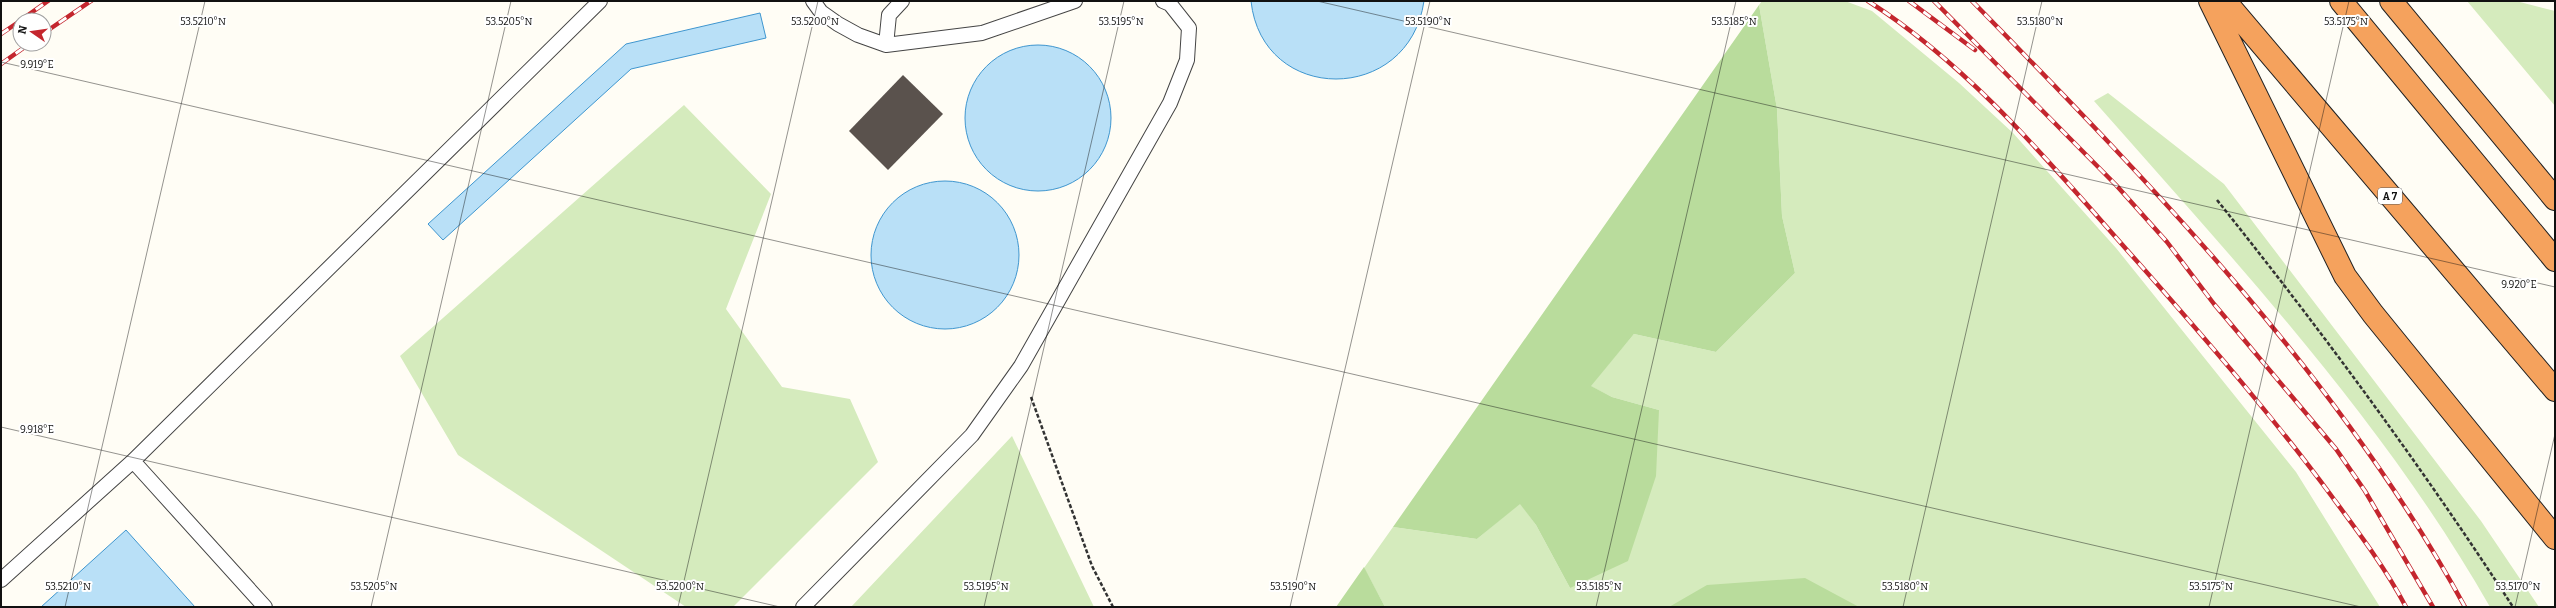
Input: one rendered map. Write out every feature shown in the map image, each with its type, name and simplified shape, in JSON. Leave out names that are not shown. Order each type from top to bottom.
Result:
[{"type":"highway","points":[[2210,1],[2345,276],[2378,320],[2555,538]]},
{"type":"highway","name":"A 7","points":[[2224,1],[2555,390]]},
{"type":"highway","points":[[2341,1],[2555,260]]},
{"type":"highway","points":[[2391,1],[2555,199]]},
{"type":"lane","points":[[1,580],[133,461],[600,1]]},
{"type":"lane","points":[[813,1],[821,12],[838,24],[858,35],[886,45],[982,33],[1007,26],[1075,1]]},
{"type":"lane","points":[[886,45],[889,15],[902,1]]},
{"type":"lane","points":[[803,607],[972,434],[1021,366],[1170,103],[1187,60],[1189,28],[1170,4],[1163,1]]},
{"type":"lane","points":[[133,461],[265,607]]},
{"type":"path","points":[[2217,200],[2260,253],[2446,504],[2513,607]]},
{"type":"path","points":[[1021,366],[1092,566],[1113,607]]},
{"type":"green space","points":[[1762,1],[1845,1],[1872,11],[1959,83],[2013,133],[2116,248],[2296,472],[2380,607],[1385,607],[1364,568],[1393,527],[1477,539],[1520,503],[1536,525],[1570,588],[1659,410],[1612,397],[1590,386],[1634,334],[1716,352],[1795,273],[1782,216],[1777,109],[1759,5]]},
{"type":"green space","points":[[2467,1],[2516,1],[2555,11],[2555,106]]},
{"type":"green space","points":[[1759,5],[1777,109],[1782,216],[1795,273],[1716,352],[1634,334],[1591,386],[1612,397],[1659,410],[1656,476],[1628,561],[1570,588],[1536,525],[1520,504],[1477,539],[1393,527]]},
{"type":"green space","points":[[2108,93],[2224,184],[2481,521],[2539,607],[2490,607],[2448,538],[2403,472],[2355,407],[2253,282],[2094,101]]},
{"type":"green space","points":[[684,105],[771,194],[726,309],[782,387],[850,399],[878,462],[733,607],[686,607],[458,455],[400,356]]},
{"type":"green space","points":[[1012,436],[1094,607],[851,607]]},
{"type":"green space","points":[[1364,567],[1385,607],[1336,607]]},
{"type":"green space","points":[[1805,578],[1859,607],[1669,607],[1707,585]]},
{"type":"water","points":[[1251,1],[1424,1],[1413,35],[1392,60],[1366,74],[1336,79],[1307,74],[1281,60],[1261,35]]},
{"type":"water","points":[[760,13],[766,38],[631,69],[443,240],[428,224],[626,44]]},
{"type":"water","points":[[1038,45],[1059,48],[1066,51],[1084,62],[1094,72],[1108,97],[1111,118],[1108,139],[1105,146],[1094,164],[1084,174],[1059,188],[1038,191],[1017,188],[1010,185],[992,174],[982,164],[968,139],[965,118],[968,97],[971,90],[982,72],[992,62],[1017,48]]},
{"type":"water","points":[[952,181],[966,184],[986,193],[1002,208],[1007,214],[1016,234],[1019,255],[1018,269],[1010,290],[1007,296],[992,312],[986,317],[966,326],[952,329],[938,329],[924,326],[904,317],[883,296],[872,269],[871,248],[874,234],[883,214],[904,193],[931,182]]},
{"type":"water","points":[[126,530],[195,607],[41,607]]},
{"type":"building","points":[[903,75],[943,114],[888,170],[849,131]]},
{"type":"railway","points":[[32,12],[48,1]]},
{"type":"railway","points":[[52,28],[91,1]]},
{"type":"railway","points":[[1868,1],[1907,28],[1945,58],[1980,91],[2047,160],[2168,296],[2217,353],[2311,468],[2381,565],[2406,607]]},
{"type":"railway","points":[[1909,1],[1975,50]]},
{"type":"railway","points":[[1934,1],[2116,185],[2167,242],[2214,304],[2336,449],[2365,491],[2433,607]]},
{"type":"railway","points":[[1972,1],[2175,214],[2240,288],[2302,363],[2361,442],[2415,523],[2465,607]]},
{"type":"railway","points":[[1,34],[12,26]]},
{"type":"railway","points":[[1,64],[18,52]]}]
